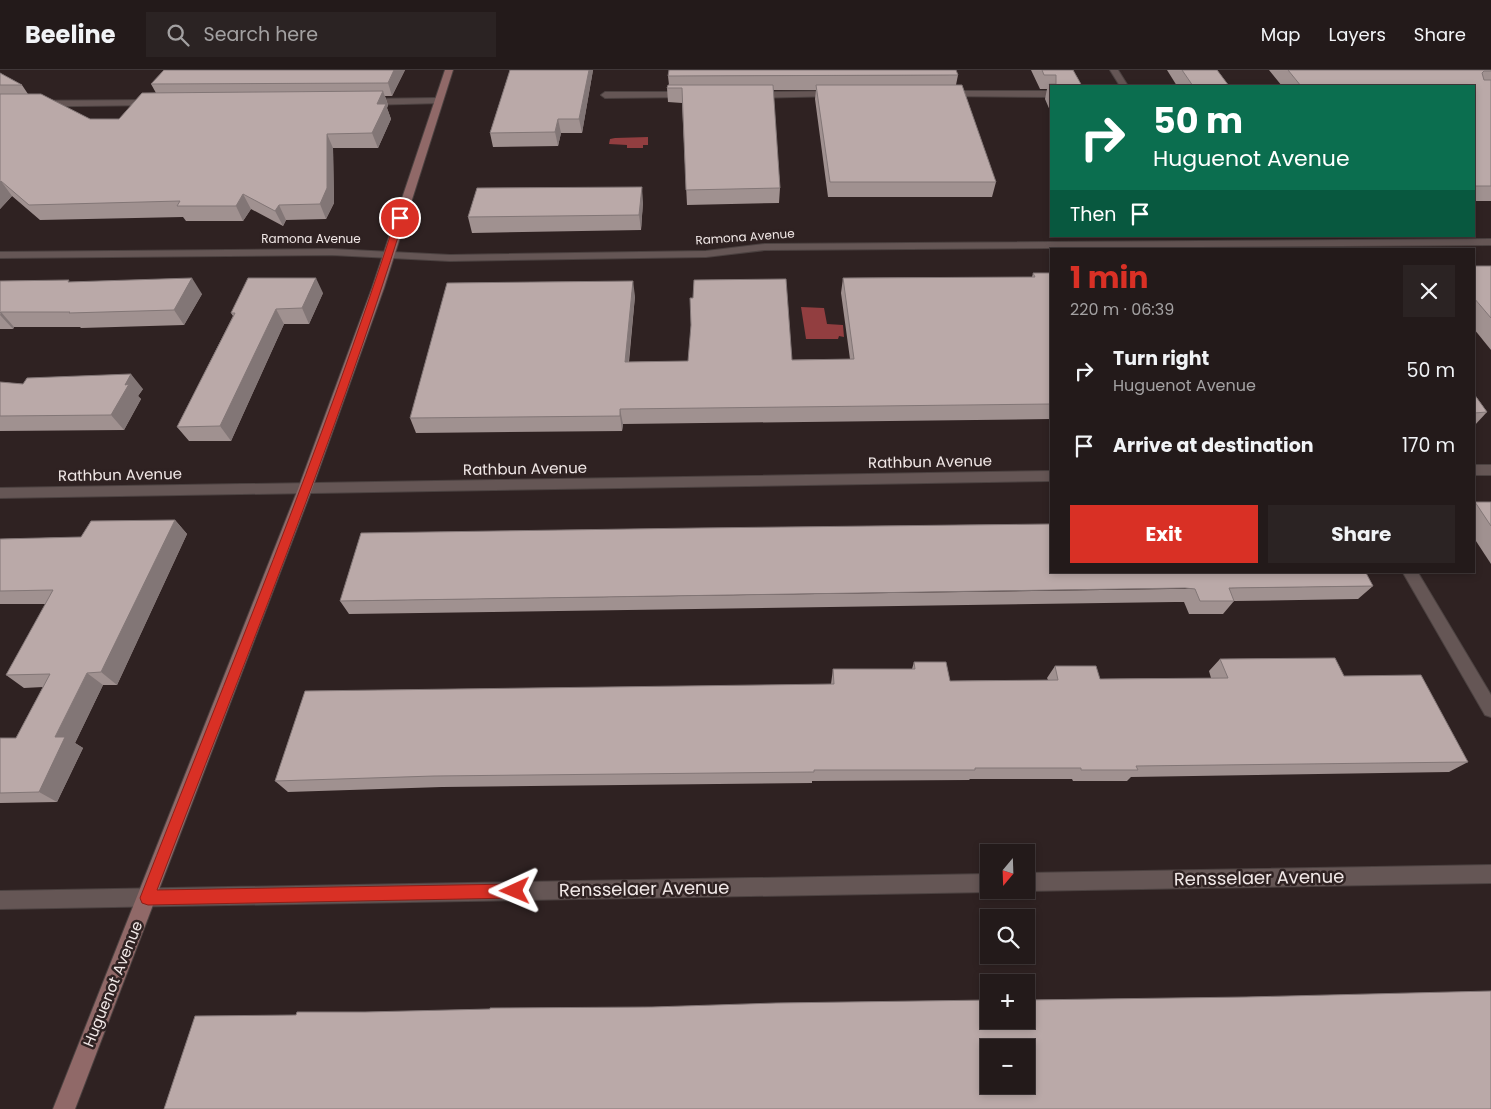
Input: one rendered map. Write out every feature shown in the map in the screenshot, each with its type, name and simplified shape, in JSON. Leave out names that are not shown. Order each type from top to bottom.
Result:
[{"type":"street","name":"Huguenot Avenue","points":[[64,1109],[148,898],[305,489],[388,255],[438,101],[450,70]]},
{"type":"street","points":[[1114,70],[1123,85]]},
{"type":"street","points":[[744,95],[843,94]]},
{"type":"street","points":[[932,94],[1050,94]]},
{"type":"street","points":[[605,95],[694,95]]},
{"type":"street","points":[[354,102],[438,101]]},
{"type":"street","points":[[0,104],[167,103]]},
{"type":"street","name":"Ramona Avenue","points":[[0,255],[332,252],[450,258],[706,254],[765,247],[1491,242]]},
{"type":"street","points":[[1475,470],[1491,470]]},
{"type":"street","name":"Rathbun Avenue","points":[[0,493],[1050,476]]},
{"type":"street","points":[[1411,573],[1491,710]]},
{"type":"street","name":"Rensselaer Avenue","points":[[1035,882],[1491,874]]},
{"type":"street","name":"Rensselaer Avenue","points":[[0,900],[980,882]]},
{"type":"shaded area","points":[[648,137],[648,145],[643,145],[643,148],[627,148],[627,145],[609,144],[610,139],[615,138]]},
{"type":"shaded area","points":[[801,307],[824,308],[827,324],[843,325],[844,337],[839,336],[838,339],[806,339]]},
{"type":"building","points":[[164,70],[394,70],[388,83],[151,84]]},
{"type":"building","points":[[510,70],[589,70],[579,119],[558,119],[555,132],[490,133]]},
{"type":"building","points":[[669,70],[956,70],[958,75],[668,76]]},
{"type":"building","points":[[1042,70],[1073,70],[1081,85],[1050,85],[1050,87],[1049,84],[1056,84],[1056,75],[1044,75]]},
{"type":"building","points":[[1182,70],[1217,70],[1228,85],[1192,85]]},
{"type":"building","points":[[1288,70],[1491,70],[1482,73],[1484,80],[1491,80],[1491,186],[1475,186],[1475,85],[1300,85]]},
{"type":"building","points":[[0,73],[22,85],[0,85]]},
{"type":"building","points":[[668,85],[773,85],[780,188],[686,190],[682,88],[667,88]]},
{"type":"building","points":[[816,85],[962,85],[996,182],[830,182]]},
{"type":"building","points":[[383,91],[377,104],[386,104],[372,133],[327,134],[327,188],[320,204],[279,205],[275,211],[243,194],[236,206],[177,206],[180,201],[29,205],[0,182],[0,94],[41,94],[90,119],[119,119],[142,93]]},
{"type":"building","points":[[642,187],[639,215],[468,217],[477,188]]},
{"type":"building","points":[[1475,266],[1491,266],[1491,318],[1475,299]]},
{"type":"building","points":[[1033,273],[1050,273],[1050,404],[620,409],[620,416],[410,418],[447,283],[633,281],[625,362],[688,361],[691,325],[690,298],[693,298],[694,280],[786,279],[792,360],[854,359],[843,278],[1035,277]]},
{"type":"building","points":[[192,278],[174,310],[0,313],[0,281],[69,280],[68,282]]},
{"type":"building","points":[[248,278],[316,278],[302,308],[276,309],[220,426],[177,427],[235,313],[231,313]]},
{"type":"building","points":[[131,374],[125,385],[129,384],[111,415],[0,416],[0,382],[23,384],[27,378]]},
{"type":"building","points":[[1475,395],[1487,412],[1475,413]]},
{"type":"building","points":[[1475,502],[1491,502],[1491,526]]},
{"type":"building","points":[[175,520],[101,672],[87,673],[55,737],[65,737],[39,792],[0,793],[0,738],[16,738],[50,674],[6,675],[53,590],[0,591],[0,539],[81,537],[91,521]]},
{"type":"building","points":[[1050,524],[1050,573],[1366,573],[1373,586],[1229,588],[1234,601],[1200,601],[1195,589],[1185,588],[340,601],[361,533]]},
{"type":"building","points":[[1335,658],[1344,676],[1421,675],[1468,762],[1136,766],[1138,770],[975,768],[975,770],[814,770],[814,772],[434,776],[275,781],[305,691],[834,684],[833,669],[915,669],[914,662],[946,662],[950,681],[1058,680],[1055,666],[1096,666],[1100,679],[1228,678],[1220,659]]},
{"type":"building","points":[[1491,991],[1491,1109],[164,1109],[195,1016],[296,1015],[297,1012],[490,1008],[652,1007],[980,1000],[980,1029],[1035,1029],[1035,1000]]},
{"type":"route","points":[[400,218],[378,288],[305,489],[148,898],[515,891]]}]
